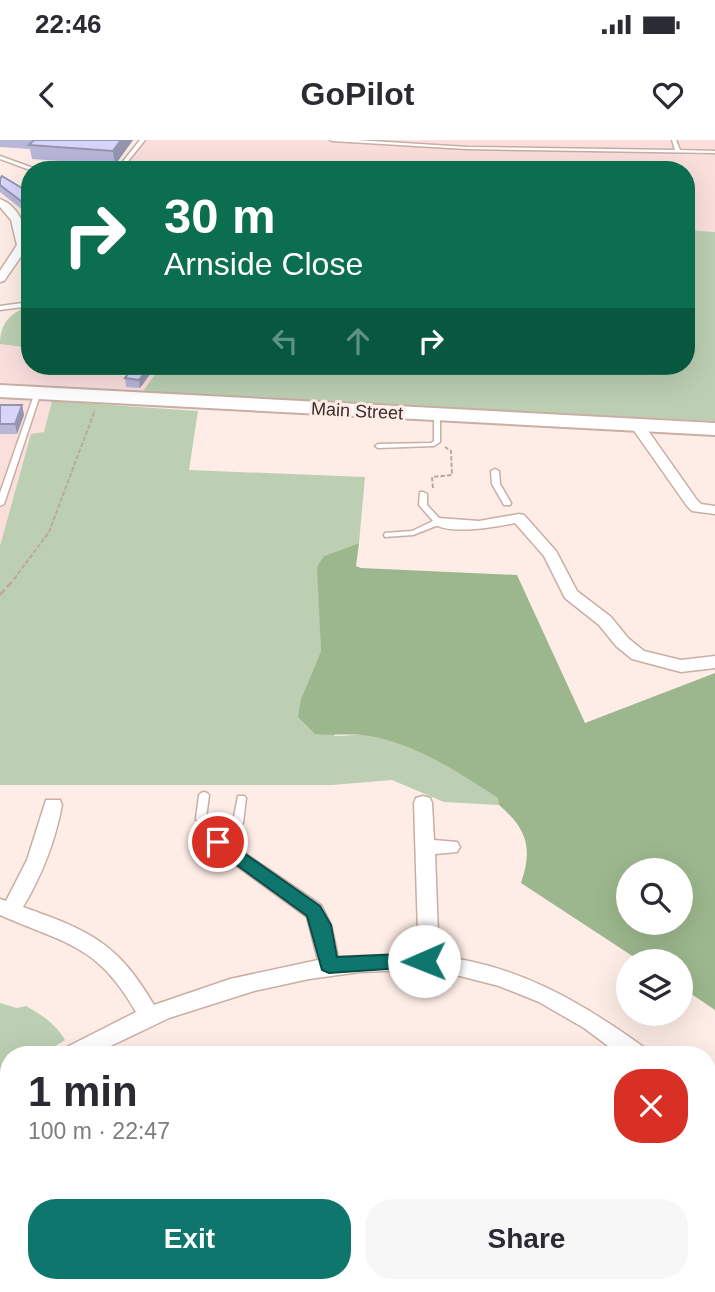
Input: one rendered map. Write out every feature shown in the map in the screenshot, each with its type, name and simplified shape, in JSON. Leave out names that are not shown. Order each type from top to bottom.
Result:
[{"type":"street","points":[[0,202],[8,207],[20,223],[21,230]]},
{"type":"street","points":[[0,279],[21,248]]},
{"type":"street","name":"Main Street","points":[[0,391],[100,399],[715,429]]},
{"type":"street","points":[[637,425],[692,503],[705,510],[715,510]]},
{"type":"street","points":[[507,503],[551,554],[571,594],[605,621],[638,655],[681,667],[715,662]]},
{"type":"street","points":[[438,522],[479,525],[519,518]]},
{"type":"street","points":[[423,803],[428,934],[424,961]]},
{"type":"street","points":[[53,805],[42,855],[32,879],[5,909],[64,928],[96,947],[131,981],[149,1015]]},
{"type":"street","points":[[218,842],[314,911],[321,925],[329,965]]},
{"type":"street","points":[[426,848],[450,847]]},
{"type":"street","points":[[90,1046],[149,1015],[228,989],[329,965],[424,961],[481,971],[550,996],[571,1006],[626,1046]]},
{"type":"lane","points":[[125,161],[142,140]]},
{"type":"lane","points":[[332,140],[467,148],[715,152]]},
{"type":"lane","points":[[674,140],[678,152]]},
{"type":"lane","points":[[0,157],[21,165]]},
{"type":"lane","points":[[0,308],[21,305]]},
{"type":"lane","points":[[0,505],[37,395]]},
{"type":"lane","points":[[378,446],[437,442],[437,415]]},
{"type":"lane","points":[[495,471],[496,484],[507,503]]},
{"type":"lane","points":[[388,535],[413,533],[438,522],[423,505],[423,494]]},
{"type":"lane","points":[[204,795],[201,819],[218,842],[238,822],[241,798]]},
{"type":"path","points":[[0,595],[24,568],[49,532],[70,469],[100,399]]},
{"type":"path","points":[[423,494],[433,495],[432,477],[453,475],[451,451],[437,442]]},
{"type":"shaded area","points":[[144,140],[715,140],[715,232],[695,231],[695,161],[131,161]]},
{"type":"shaded area","points":[[0,344],[21,347],[21,375],[155,375],[141,394],[0,385]]},
{"type":"shaded area","points":[[0,396],[52,401],[44,433],[0,548]]},
{"type":"green space","points":[[695,231],[715,232],[715,421],[141,394],[155,375],[695,375]]},
{"type":"green space","points":[[21,310],[21,347],[0,344],[4,325]]},
{"type":"green space","points":[[52,401],[198,411],[189,470],[365,477],[359,543],[324,556],[321,651],[301,699],[335,736],[367,735],[385,738],[419,751],[499,798],[499,805],[444,802],[392,780],[332,785],[0,785],[0,546],[31,434],[44,432]]},
{"type":"green space","points":[[359,543],[356,566],[361,568],[517,575],[585,723],[715,673],[715,1010],[693,995],[693,949],[622,949],[521,883],[527,859],[525,840],[516,822],[499,805],[498,798],[437,761],[404,746],[370,736],[315,734],[298,717],[301,699],[321,651],[317,567],[324,556]]},
{"type":"green space","points":[[0,1003],[17,1008],[26,1006],[48,1020],[65,1040],[55,1046],[0,1046]]},
{"type":"building","points":[[34,140],[121,140],[113,151],[29,145]]},
{"type":"building","points":[[2,176],[21,188],[21,201],[0,185]]},
{"type":"building","points":[[127,375],[143,375],[139,380],[125,378]]},
{"type":"building","points":[[0,405],[22,405],[15,424],[0,424]]},
{"type":"route","points":[[218,842],[314,911],[321,925],[329,965],[424,961]]}]
